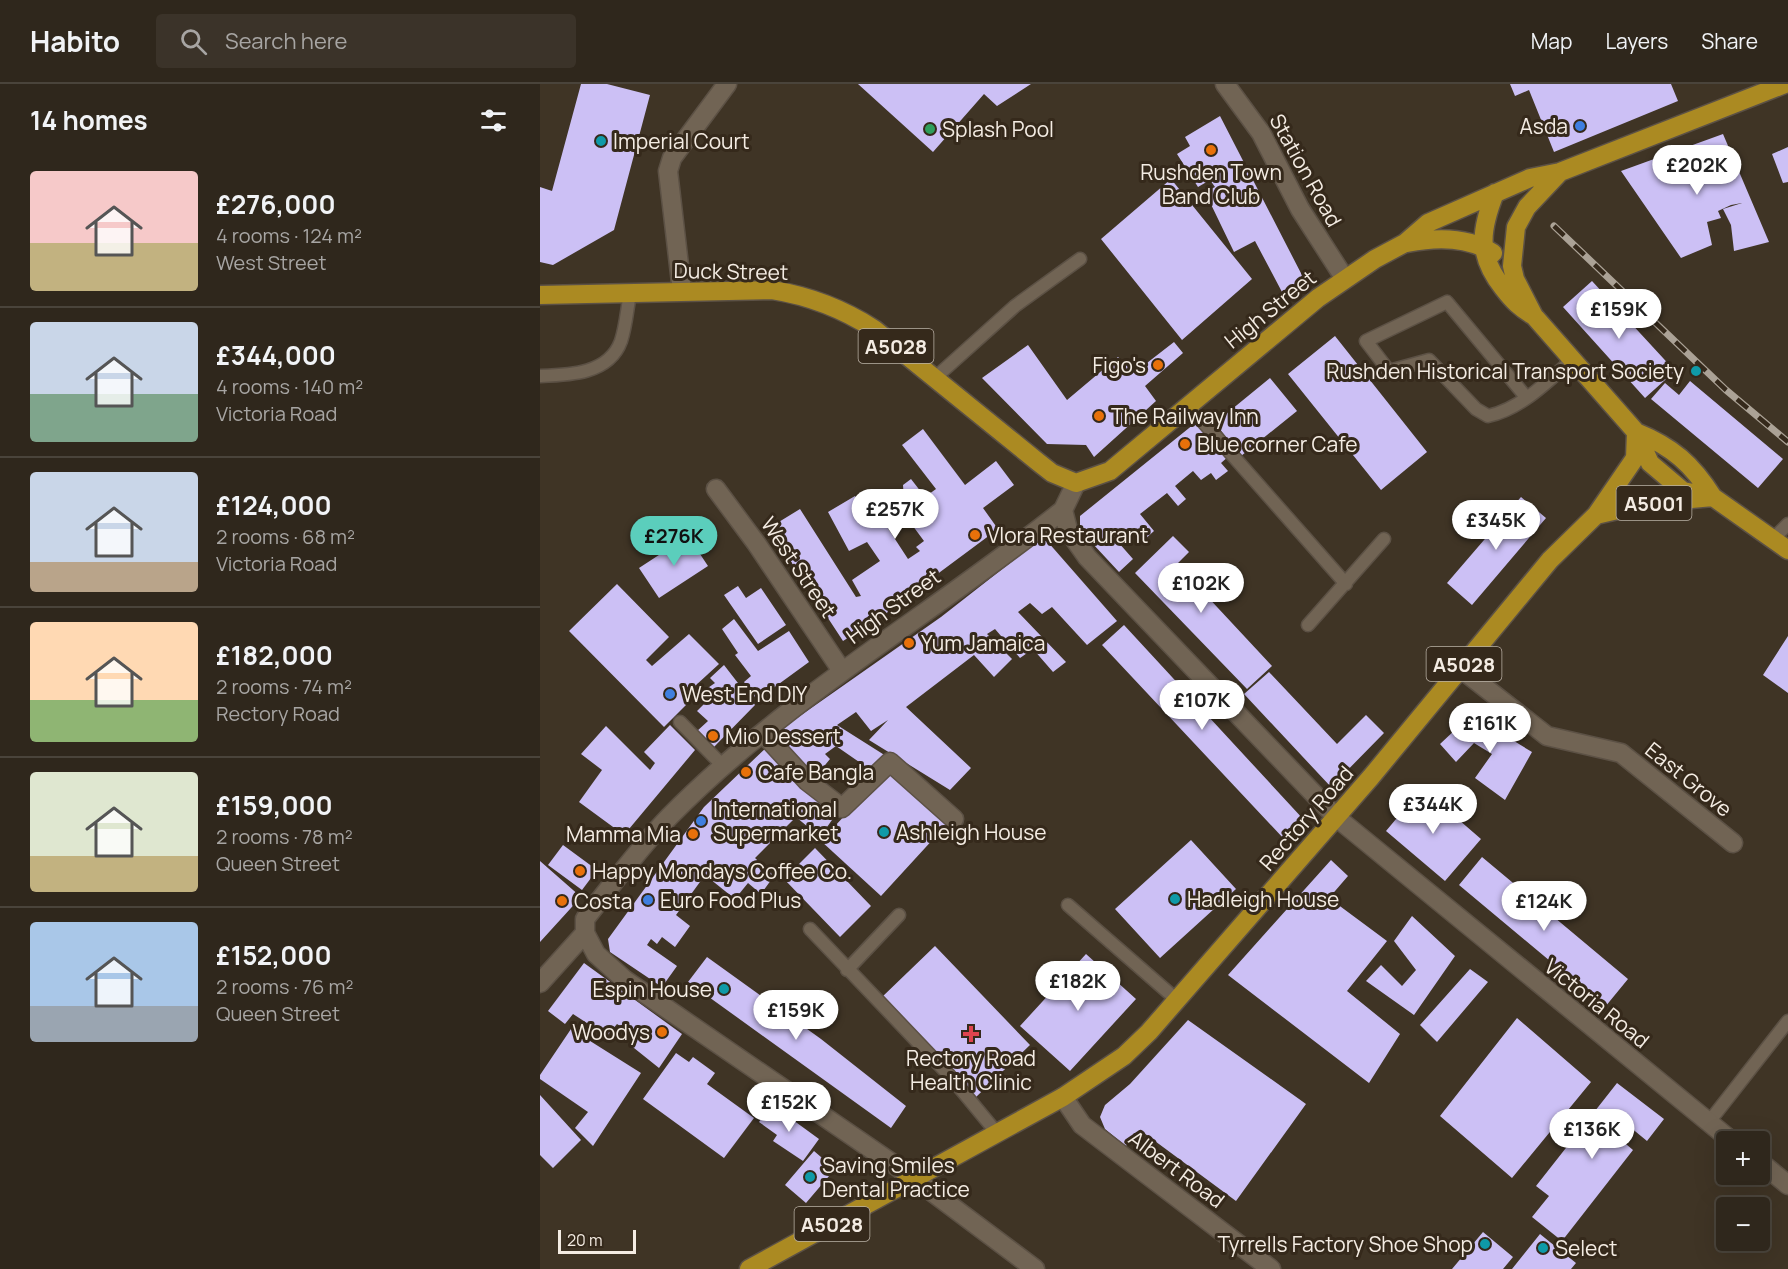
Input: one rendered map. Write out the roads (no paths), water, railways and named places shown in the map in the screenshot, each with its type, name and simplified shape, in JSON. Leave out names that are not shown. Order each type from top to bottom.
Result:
[{"type":"main road","name":"High Street","points":[[1076,483],[1110,471],[1266,339],[1345,279],[1405,243],[1428,223],[1530,178],[1560,172],[1785,84]]},
{"type":"main road","points":[[1534,316],[1512,266],[1512,246],[1521,215],[1560,172]]},
{"type":"main road","points":[[1495,193],[1485,224],[1482,246],[1487,263],[1497,281],[1518,307],[1534,316],[1574,359],[1636,432]]},
{"type":"main road","points":[[1405,243],[1442,238],[1482,246],[1512,266]]},
{"type":"main road","name":"Duck Street","points":[[540,295],[772,290],[802,295],[849,313],[936,377],[1052,473],[1076,483]]},
{"type":"main road","name":"A5001","points":[[1636,432],[1662,442],[1690,465],[1713,497],[1781,545]]},
{"type":"main road","name":"Rectory Road","points":[[749,1269],[1063,1097],[1124,1056],[1177,1000],[1336,817],[1550,560],[1596,515],[1635,458],[1636,432]]},
{"type":"main road","name":"A5001","points":[[1596,515],[1648,503],[1713,497]]},
{"type":"street","points":[[682,291],[668,171],[672,158],[726,84]]},
{"type":"street","name":"Station Road","points":[[1225,84],[1257,126],[1300,210],[1345,279]]},
{"type":"street","name":"High Street","points":[[540,983],[585,933],[585,919],[668,818],[723,766],[842,671],[1063,510],[1076,483]]},
{"type":"street","name":"West Street","points":[[716,489],[756,543],[842,671]]},
{"type":"street","name":"Victoria Road","points":[[1063,510],[1068,530],[1087,557],[1336,817],[1720,1131]]},
{"type":"street","name":"East Grove","points":[[1461,669],[1547,736],[1621,753],[1733,843]]},
{"type":"street","points":[[763,732],[807,781],[842,808],[890,762],[954,819]]},
{"type":"street","points":[[585,933],[596,954],[625,980],[915,1179],[1035,1269]]},
{"type":"street","name":"Albert Road","points":[[1063,1097],[1082,1125],[1271,1269]]},
{"type":"street","points":[[1770,1170],[1788,1185]]},
{"type":"lane","points":[[936,377],[1015,306],[1080,259]]},
{"type":"lane","points":[[540,376],[574,375],[600,366],[621,342],[630,294]]},
{"type":"lane","points":[[1526,397],[1447,302],[1366,341],[1389,371],[1430,360],[1476,409],[1488,416],[1505,412],[1526,397],[1574,359]]},
{"type":"lane","points":[[1189,406],[1346,584]]},
{"type":"lane","points":[[1781,545],[1788,524]]},
{"type":"lane","points":[[1308,624],[1384,539]]},
{"type":"lane","points":[[680,722],[723,766]]},
{"type":"lane","points":[[1068,905],[1177,1000]]},
{"type":"lane","points":[[847,970],[899,915]]},
{"type":"lane","points":[[810,929],[949,1075],[997,1133]]},
{"type":"lane","points":[[1709,1122],[1788,1021]]},
{"type":"railway","points":[[1554,226],[1726,390],[1788,442]]},
{"type":"place","name":"Asda","points":[[1580,126]]},
{"type":"place","name":"Splash Pool","points":[[930,129]]},
{"type":"place","name":"Imperial Court","points":[[601,141]]},
{"type":"place","name":"Rushden Town Band Club","points":[[1211,150]]},
{"type":"place","name":"Figo's","points":[[1158,365]]},
{"type":"place","name":"Rushden Historical Transport Society","points":[[1696,371]]},
{"type":"place","name":"The Railway Inn","points":[[1099,416]]},
{"type":"place","name":"Blue corner Cafe","points":[[1185,444]]},
{"type":"place","name":"Vlora Restaurant","points":[[975,535]]},
{"type":"place","name":"Yum Jamaica","points":[[909,643]]},
{"type":"place","name":"West End DIY","points":[[670,694]]},
{"type":"place","name":"Mio Dessert","points":[[713,736]]},
{"type":"place","name":"Cafe Bangla","points":[[746,772]]},
{"type":"place","name":"International Supermarket","points":[[701,821]]},
{"type":"place","name":"Ashleigh House","points":[[884,832]]},
{"type":"place","name":"Mamma Mia","points":[[693,834]]},
{"type":"place","name":"Happy Mondays Coffee Co.","points":[[580,871]]},
{"type":"place","name":"Hadleigh House","points":[[1175,899]]},
{"type":"place","name":"Euro Food Plus","points":[[648,900]]},
{"type":"place","name":"Costa","points":[[562,901]]},
{"type":"place","name":"Espin House","points":[[724,989]]},
{"type":"place","name":"Woodys","points":[[662,1032]]},
{"type":"place","name":"Rectory Road Health Clinic","points":[[971,1034]]},
{"type":"place","name":"Saving Smiles Dental Practice","points":[[810,1177]]},
{"type":"place","name":"Tyrrells Factory Shoe Shop","points":[[1485,1244]]},
{"type":"place","name":"Select","points":[[1543,1248]]}]
